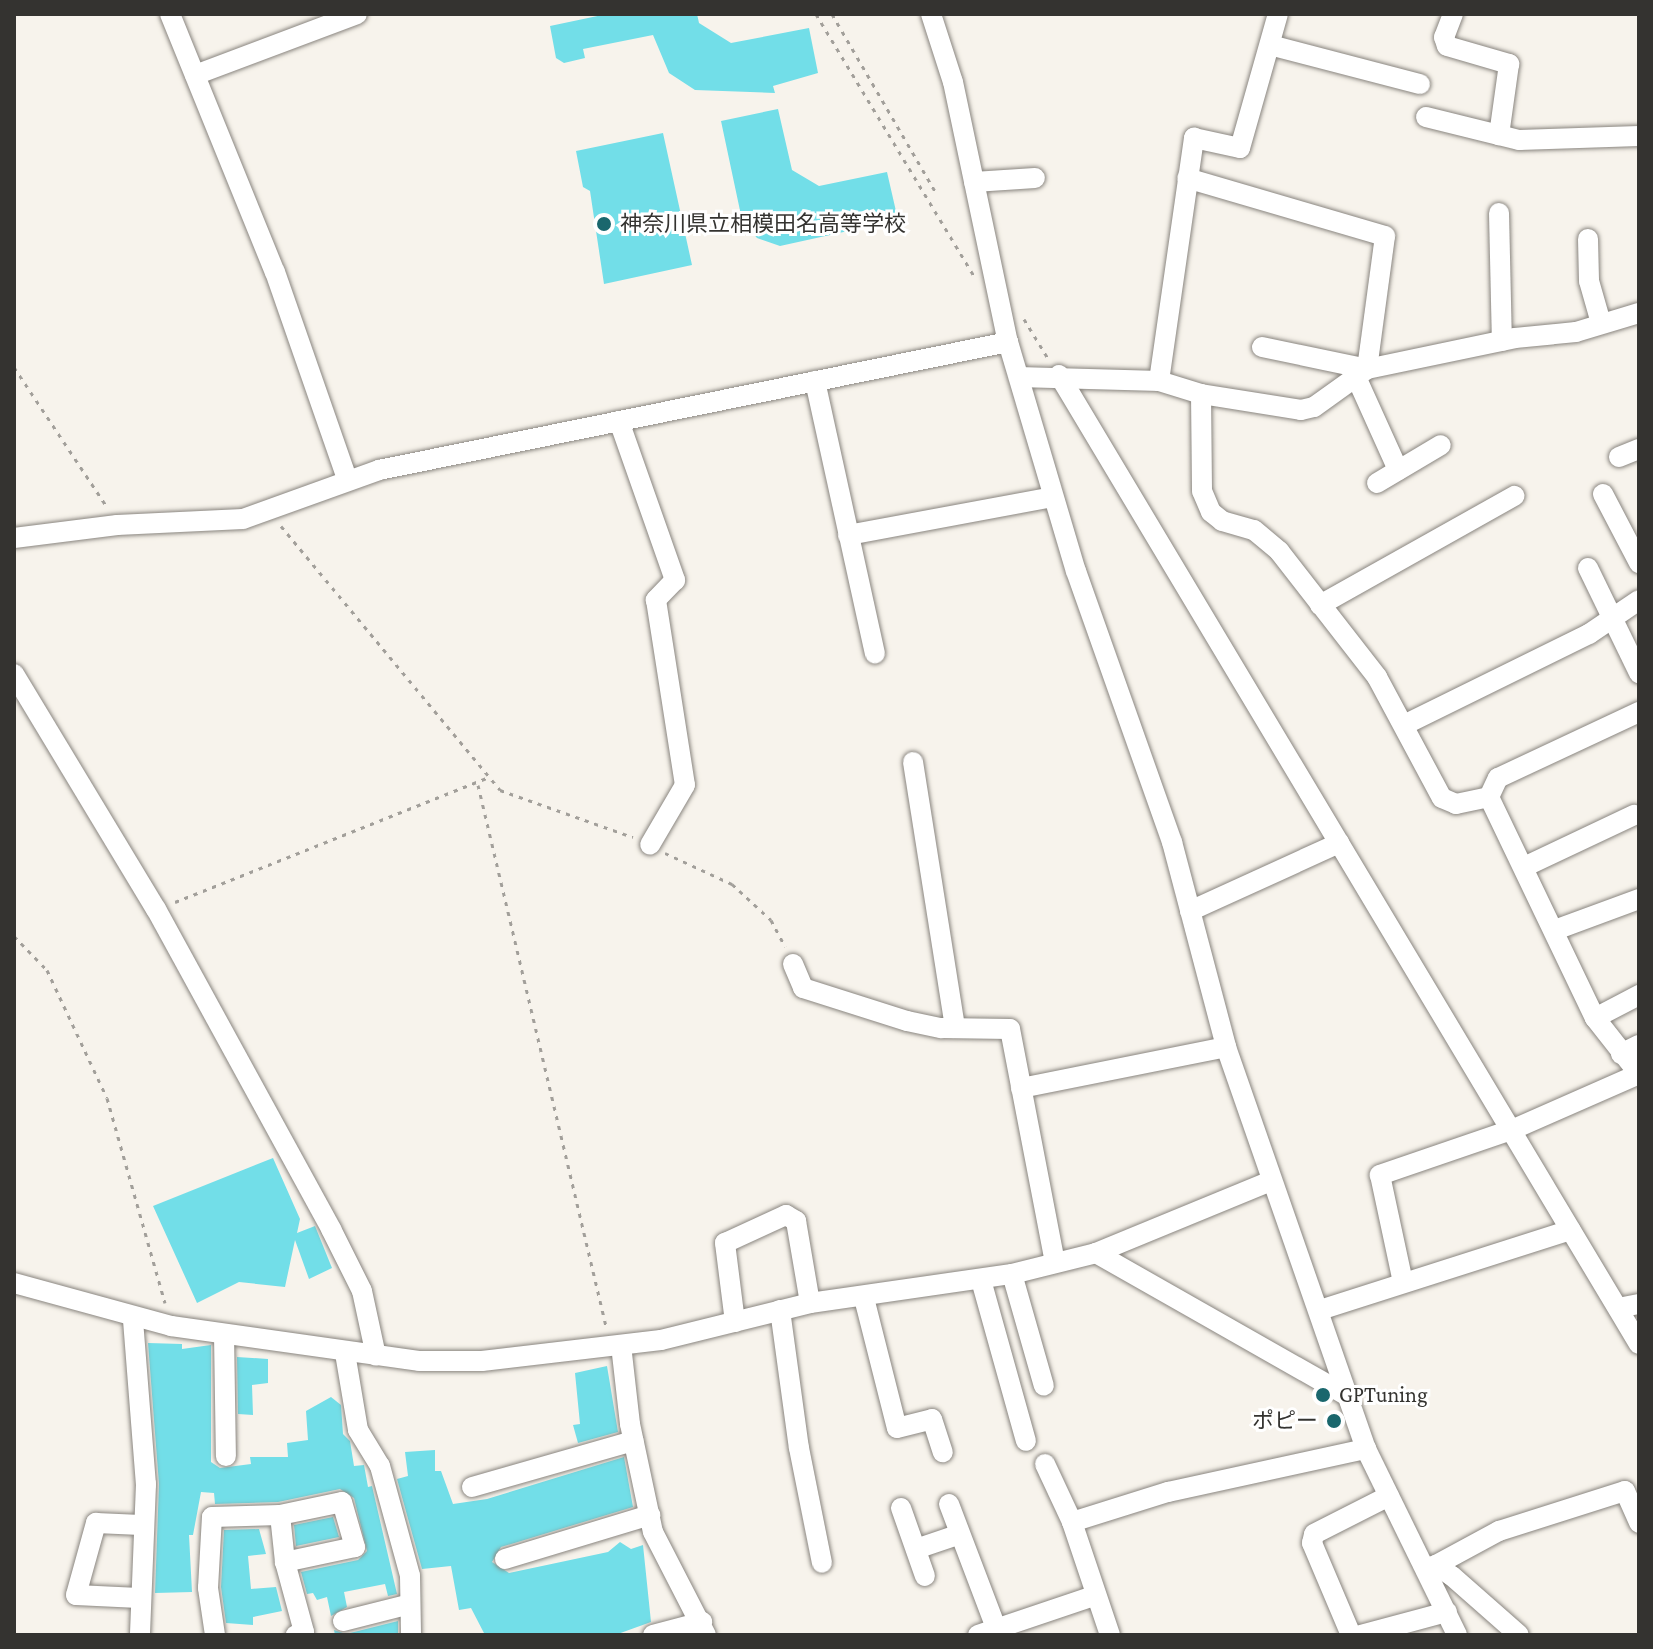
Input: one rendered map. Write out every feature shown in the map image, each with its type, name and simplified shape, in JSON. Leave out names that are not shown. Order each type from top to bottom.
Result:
[{"type":"street","points":[[170,14],[275,272],[347,479]]},
{"type":"street","points":[[195,75],[357,14]]},
{"type":"street","points":[[931,14],[953,82],[1008,342],[1053,497],[1172,842],[1226,1047],[1271,1181],[1320,1310],[1344,1394],[1389,1496],[1431,1568],[1457,1635]]},
{"type":"street","points":[[1159,381],[1194,138],[1240,148],[1278,14]]},
{"type":"street","points":[[1453,14],[1444,37],[1447,46],[1509,64],[1499,135]]},
{"type":"street","points":[[1270,45],[1420,84]]},
{"type":"street","points":[[1426,117],[1519,140],[1639,136]]},
{"type":"street","points":[[974,182],[1035,178]]},
{"type":"street","points":[[1187,178],[1385,236],[1362,374],[1398,470]]},
{"type":"street","points":[[1499,213],[1502,341]]},
{"type":"street","points":[[1588,239],[1589,281],[1601,323]]},
{"type":"street","points":[[1019,377],[1059,375],[1159,381],[1201,394],[1301,410],[1362,374],[1502,341],[1576,332],[1639,313]]},
{"type":"street","points":[[14,538],[117,525],[269,514],[347,479],[1008,342]]},
{"type":"street","points":[[1262,347],[1362,374]]},
{"type":"street","points":[[1059,375],[1514,1129],[1639,1344]]},
{"type":"street","points":[[815,381],[875,653]]},
{"type":"street","points":[[1201,394],[1202,491],[1211,512],[1222,521],[1254,530],[1279,551],[1377,677],[1442,798],[1456,804],[1489,797]]},
{"type":"street","points":[[619,421],[675,580],[656,600],[685,785],[650,845]]},
{"type":"street","points":[[1377,483],[1441,445]]},
{"type":"street","points":[[1619,457],[1639,449]]},
{"type":"street","points":[[1603,494],[1639,563]]},
{"type":"street","points":[[1320,605],[1514,496]]},
{"type":"street","points":[[848,535],[1053,497]]},
{"type":"street","points":[[1588,568],[1639,673]]},
{"type":"street","points":[[1404,725],[1589,634],[1610,616],[1639,600]]},
{"type":"street","points":[[14,674],[156,909],[356,1279],[376,1356]]},
{"type":"street","points":[[1489,797],[1498,778],[1639,712]]},
{"type":"street","points":[[913,762],[955,1028]]},
{"type":"street","points":[[1403,1282],[1380,1175],[1514,1129],[1639,1074],[1630,1050],[1595,1018],[1489,797]]},
{"type":"street","points":[[1524,867],[1634,814]]},
{"type":"street","points":[[1190,911],[1339,843]]},
{"type":"street","points":[[1555,930],[1639,899]]},
{"type":"street","points":[[793,964],[803,988],[907,1021],[955,1028],[1010,1029],[1055,1263]]},
{"type":"street","points":[[1595,1018],[1639,995]]},
{"type":"street","points":[[1021,1088],[1226,1047]]},
{"type":"street","points":[[14,1283],[133,1320],[345,1353],[482,1361],[698,1333],[810,1303],[864,1298],[1012,1274],[1096,1253],[1271,1181]]},
{"type":"street","points":[[735,1322],[725,1243],[786,1215],[796,1221],[810,1303]]},
{"type":"street","points":[[1320,1310],[1571,1230]]},
{"type":"street","points":[[1096,1253],[1344,1394]]},
{"type":"street","points":[[1012,1274],[1044,1386]]},
{"type":"street","points":[[981,1280],[1026,1441]]},
{"type":"street","points":[[864,1298],[897,1428],[932,1419],[943,1452]]},
{"type":"street","points":[[1618,1308],[1639,1304]]},
{"type":"street","points":[[780,1310],[799,1448],[822,1563]]},
{"type":"street","points":[[133,1320],[146,1484],[141,1525],[140,1635]]},
{"type":"street","points":[[224,1334],[226,1456]]},
{"type":"street","points":[[616,1346],[650,1515],[662,1557],[680,1575],[704,1629],[653,1635]]},
{"type":"street","points":[[345,1353],[358,1430],[380,1466],[410,1576],[411,1635]]},
{"type":"street","points":[[472,1487],[634,1441]]},
{"type":"street","points":[[1072,1522],[1168,1492],[1366,1449]]},
{"type":"street","points":[[1045,1464],[1072,1522],[1094,1596],[1110,1635]]},
{"type":"street","points":[[1431,1568],[1499,1531],[1625,1491],[1639,1523]]},
{"type":"street","points":[[1351,1635],[1312,1543],[1314,1534],[1389,1496]]},
{"type":"street","points":[[215,1635],[208,1588],[212,1517],[280,1515],[342,1502],[355,1547],[285,1562]]},
{"type":"street","points":[[949,1504],[987,1632],[1094,1596]]},
{"type":"street","points":[[901,1508],[925,1576]]},
{"type":"street","points":[[280,1515],[285,1562],[304,1632],[296,1635]]},
{"type":"street","points":[[505,1559],[650,1515]]},
{"type":"street","points":[[139,1598],[76,1595],[96,1523],[141,1525]]},
{"type":"street","points":[[916,1549],[960,1534]]},
{"type":"street","points":[[1431,1568],[1519,1635]]},
{"type":"street","points":[[343,1621],[410,1604]]},
{"type":"street","points":[[1361,1635],[1447,1612]]},
{"type":"path","points":[[816,14],[978,284]]},
{"type":"path","points":[[832,14],[935,191]]},
{"type":"path","points":[[14,367],[117,525]]},
{"type":"path","points":[[269,514],[323,571],[487,778],[500,790],[599,822],[732,884],[771,920],[793,964]]},
{"type":"path","points":[[156,909],[478,785],[487,778]]},
{"type":"path","points":[[478,785],[616,1346]]},
{"type":"path","points":[[14,936],[47,970],[107,1098],[171,1326]]},
{"type":"building","points":[[607,14],[697,14],[699,23],[731,43],[809,28],[818,73],[773,86],[775,93],[695,90],[669,73],[653,35],[583,49],[585,58],[564,63],[556,58],[550,26]]},
{"type":"building","points":[[778,109],[792,170],[819,186],[887,172],[898,220],[780,246],[757,238],[742,220],[721,121]]},
{"type":"building","points":[[663,133],[692,265],[604,284],[590,191],[583,187],[576,151]]},
{"type":"building","points":[[273,1158],[300,1219],[297,1233],[315,1226],[332,1268],[309,1279],[295,1240],[285,1287],[239,1282],[197,1303],[153,1206]]},
{"type":"building","points":[[148,1343],[182,1344],[182,1349],[211,1345],[211,1462],[220,1468],[251,1464],[250,1457],[288,1457],[287,1443],[308,1440],[306,1411],[331,1397],[341,1405],[343,1434],[350,1441],[354,1466],[364,1465],[368,1487],[372,1486],[397,1594],[388,1596],[385,1584],[344,1592],[347,1607],[331,1616],[327,1597],[317,1600],[313,1593],[307,1594],[301,1572],[358,1560],[367,1551],[354,1498],[340,1489],[278,1502],[215,1504],[214,1493],[201,1492],[193,1535],[189,1535],[192,1592],[155,1593],[159,1484]]},
{"type":"building","points":[[237,1357],[268,1359],[268,1383],[252,1385],[253,1415],[238,1414]]},
{"type":"building","points":[[607,1366],[618,1432],[578,1443],[573,1425],[580,1424],[575,1373]]},
{"type":"building","points":[[435,1450],[435,1471],[441,1471],[453,1504],[487,1499],[624,1457],[633,1507],[501,1547],[492,1562],[509,1573],[608,1552],[620,1542],[631,1549],[643,1545],[651,1622],[615,1635],[485,1635],[471,1608],[459,1610],[451,1566],[422,1569],[397,1479],[408,1476],[405,1452]]},
{"type":"building","points":[[333,1517],[339,1537],[296,1546],[294,1525]]},
{"type":"building","points":[[259,1529],[266,1554],[248,1556],[251,1589],[276,1587],[282,1611],[253,1617],[253,1625],[226,1623],[221,1587],[224,1530]]},
{"type":"building","points":[[398,1621],[398,1635],[335,1635],[334,1630],[346,1634]]},
{"type":"place","name":"神奈川県立相模田名高等学校","points":[[604,224]]},
{"type":"place","name":"GPTuning","points":[[1323,1395]]},
{"type":"place","name":"ポピー","points":[[1334,1421]]}]
